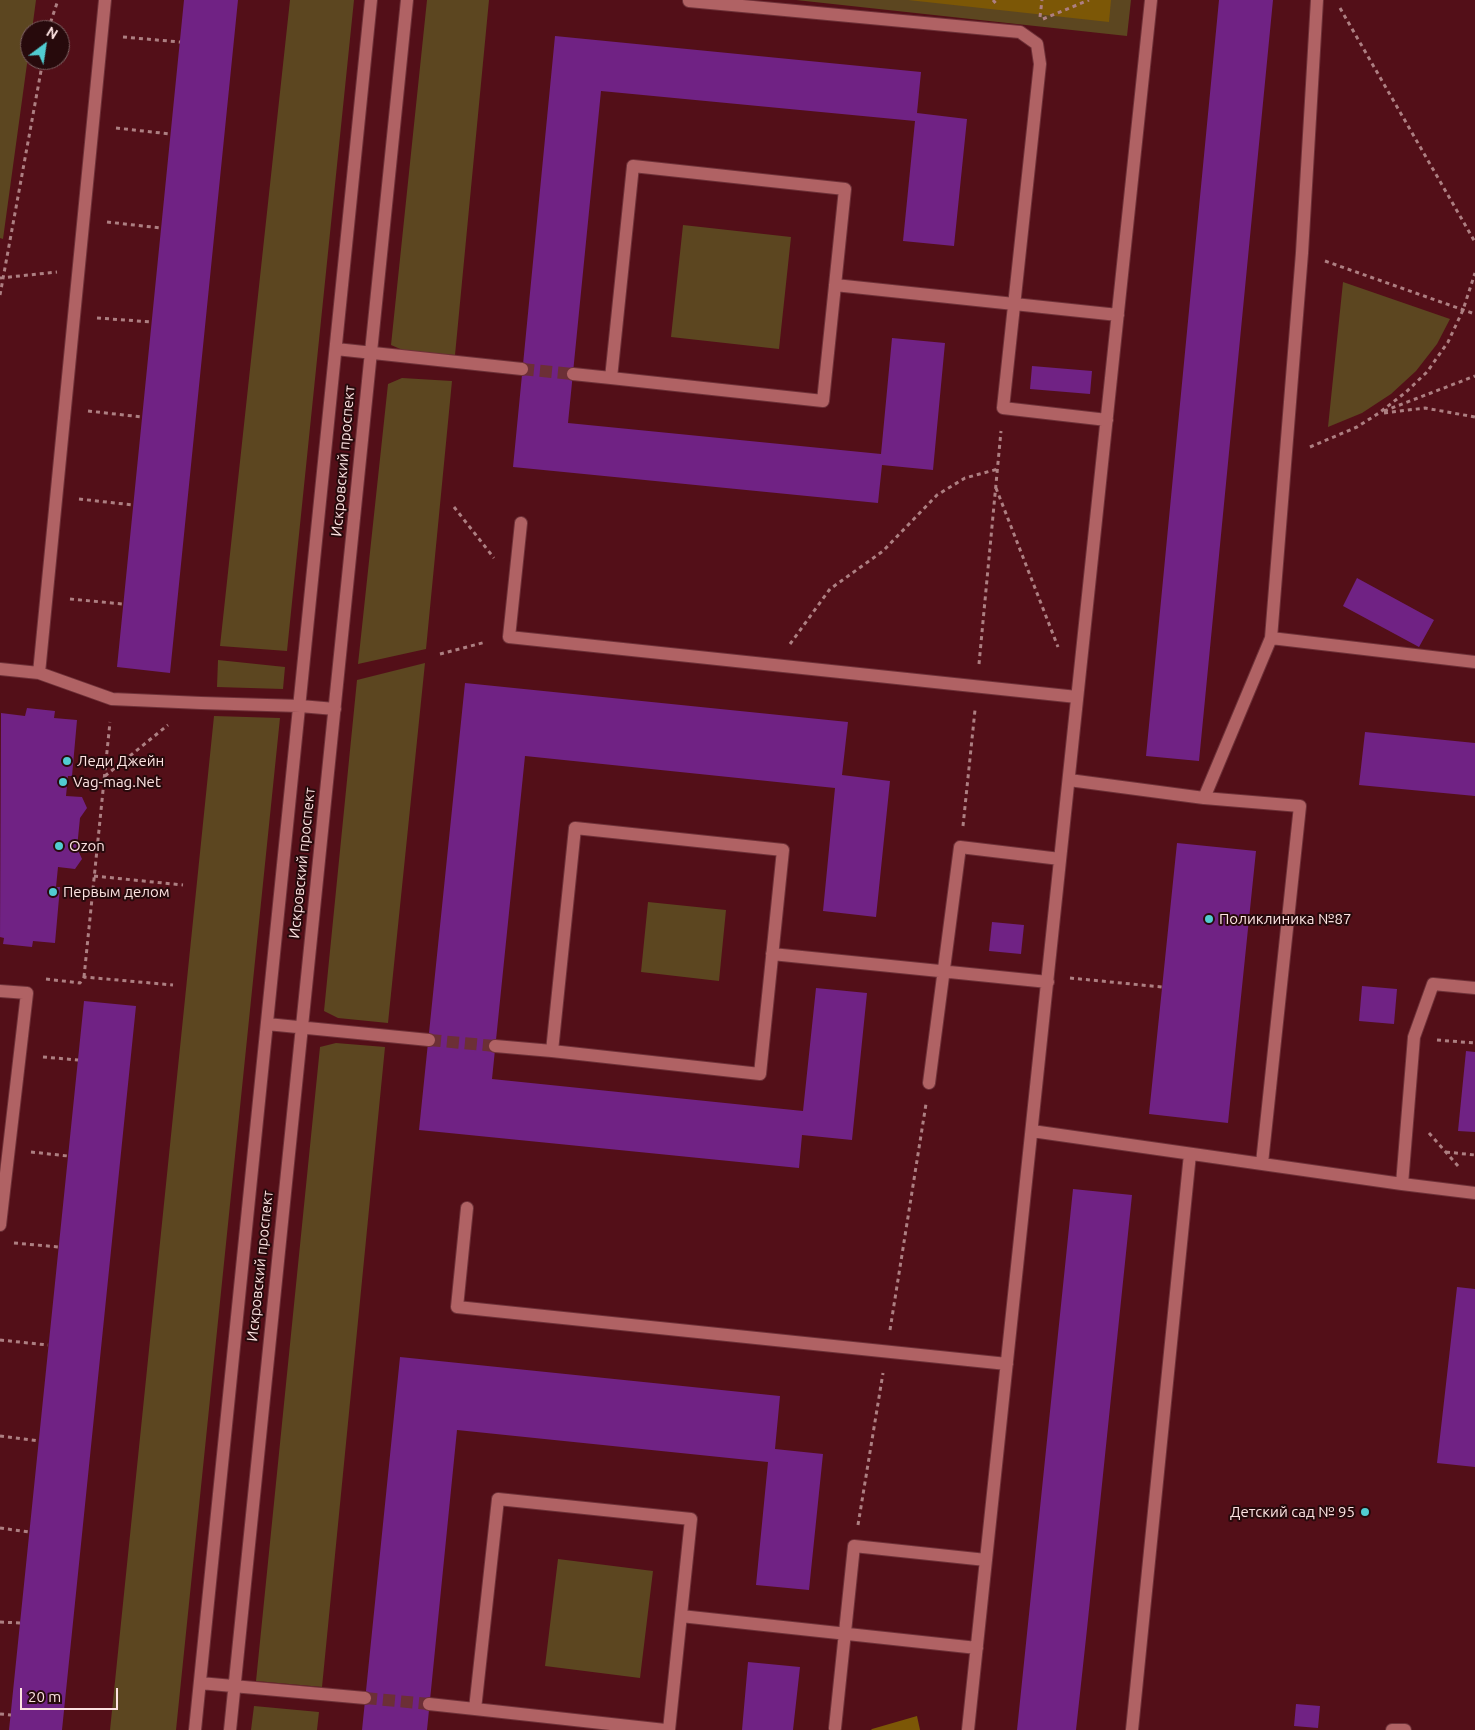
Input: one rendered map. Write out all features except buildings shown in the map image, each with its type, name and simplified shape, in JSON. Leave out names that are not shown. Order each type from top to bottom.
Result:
[{"type":"street","points":[[39,673],[106,0]]},
{"type":"street","name":"Искровский проспект","points":[[195,1730],[371,0]]},
{"type":"street","name":"Искровский проспект","points":[[230,1730],[335,709],[369,353],[407,0]]},
{"type":"street","points":[[968,1730],[1151,0]]},
{"type":"street","points":[[1204,798],[1271,638],[1302,253],[1317,0]]},
{"type":"street","points":[[689,1],[1020,32],[1037,44],[1040,64],[1004,408],[1107,420]]},
{"type":"street","points":[[573,374],[823,401],[846,189],[633,166],[611,378]]},
{"type":"street","points":[[835,285],[1118,315]]},
{"type":"street","points":[[336,350],[522,369]]},
{"type":"street","points":[[521,524],[509,636],[1078,697]]},
{"type":"street","points":[[1271,638],[1475,662]]},
{"type":"street","points":[[0,669],[39,673],[112,698],[335,709]]},
{"type":"street","points":[[1069,780],[1204,798],[1300,806],[1262,1163]]},
{"type":"street","points":[[495,1046],[760,1074],[783,850],[575,828],[552,1051]]},
{"type":"street","points":[[929,1083],[960,848],[1060,859]]},
{"type":"street","points":[[772,954],[943,972],[1048,979]]},
{"type":"street","points":[[1402,1184],[1414,1037],[1433,984],[1475,988]]},
{"type":"street","points":[[0,991],[27,993],[0,1225]]},
{"type":"street","points":[[267,1024],[429,1040]]},
{"type":"street","points":[[1032,1131],[1402,1184],[1475,1192]]},
{"type":"street","points":[[1132,1730],[1190,1154]]},
{"type":"street","points":[[467,1208],[457,1307],[1007,1364]]},
{"type":"street","points":[[475,1708],[498,1499],[691,1519],[669,1730]]},
{"type":"street","points":[[835,1728],[854,1546],[986,1560]]},
{"type":"street","points":[[681,1616],[977,1648]]},
{"type":"street","points":[[200,1683],[365,1698]]},
{"type":"street","points":[[429,1704],[665,1730]]},
{"type":"street","points":[[1392,1730],[1404,1730]]},
{"type":"path","points":[[51,20],[58,0]]},
{"type":"path","points":[[1042,0],[1040,20],[1089,0]]},
{"type":"path","points":[[1335,0],[1475,242]]},
{"type":"path","points":[[102,35],[180,42]]},
{"type":"path","points":[[0,295],[41,70]]},
{"type":"path","points":[[93,126],[170,134]]},
{"type":"path","points":[[84,220],[161,228]]},
{"type":"path","points":[[1302,253],[1475,314]]},
{"type":"path","points":[[2,278],[79,270]]},
{"type":"path","points":[[1286,457],[1357,427],[1406,392],[1427,372],[1448,342],[1475,273]]},
{"type":"path","points":[[74,316],[152,322]]},
{"type":"path","points":[[1379,413],[1475,376]]},
{"type":"path","points":[[960,848],[1004,408]]},
{"type":"path","points":[[1379,413],[1425,408],[1475,417]]},
{"type":"path","points":[[65,409],[142,417]]},
{"type":"path","points":[[775,664],[830,589],[883,550],[937,495],[965,478],[998,469]]},
{"type":"path","points":[[996,487],[1060,651]]},
{"type":"path","points":[[56,497],[133,505]]},
{"type":"path","points":[[454,507],[514,584]]},
{"type":"path","points":[[46,597],[123,604]]},
{"type":"path","points":[[440,654],[509,636]]},
{"type":"path","points":[[27,993],[40,978],[80,983],[84,978],[112,698]]},
{"type":"path","points":[[104,776],[195,703]]},
{"type":"path","points":[[94,876],[183,885]]},
{"type":"path","points":[[84,978],[173,984]]},
{"type":"path","points":[[1048,979],[1162,988]]},
{"type":"path","points":[[1414,1037],[1475,1043]]},
{"type":"path","points":[[19,1055],[78,1060]]},
{"type":"path","points":[[854,1546],[887,1352],[929,1083]]},
{"type":"path","points":[[1408,1108],[1460,1169]]},
{"type":"path","points":[[8,1150],[68,1156]]},
{"type":"path","points":[[1446,1152],[1475,1155]]},
{"type":"path","points":[[10,1242],[58,1247]]},
{"type":"path","points":[[0,1340],[48,1345]]},
{"type":"path","points":[[0,1436],[39,1441]]},
{"type":"path","points":[[0,1528],[30,1532]]},
{"type":"path","points":[[0,1622],[20,1623]]},
{"type":"path","points":[[0,1714],[11,1715]]},
{"type":"shaded area","points":[[0,0],[36,0],[33,20],[20,20],[20,70],[26,70],[3,239],[0,238]]},
{"type":"shaded area","points":[[290,0],[354,0],[287,651],[220,646]]},
{"type":"shaded area","points":[[427,0],[489,0],[455,355],[405,351],[391,345]]},
{"type":"shaded area","points":[[796,0],[1131,0],[1127,36]]},
{"type":"shaded area","points":[[908,0],[1111,0],[1109,22]]},
{"type":"shaded area","points":[[683,225],[791,237],[779,349],[671,337]]},
{"type":"shaded area","points":[[1343,282],[1450,319],[1437,344],[1416,371],[1391,394],[1362,413],[1328,427]]},
{"type":"shaded area","points":[[402,378],[452,381],[426,649],[358,664],[388,384]]},
{"type":"shaded area","points":[[218,660],[285,667],[283,689],[217,687]]},
{"type":"shaded area","points":[[425,663],[388,1023],[338,1018],[324,1011],[357,680]]},
{"type":"shaded area","points":[[214,716],[280,718],[176,1730],[110,1730]]},
{"type":"shaded area","points":[[648,902],[726,910],[719,981],[641,972]]},
{"type":"shaded area","points":[[336,1043],[385,1047],[322,1687],[256,1681],[320,1047]]},
{"type":"shaded area","points":[[558,1559],[653,1571],[640,1678],[545,1666]]},
{"type":"shaded area","points":[[254,1706],[319,1712],[317,1730],[251,1730]]},
{"type":"shaded area","points":[[917,1716],[920,1730],[871,1730],[872,1729]]},
{"type":"tunnel","points":[[522,369],[573,374]]},
{"type":"tunnel","points":[[429,1040],[495,1046]]},
{"type":"tunnel","points":[[365,1698],[429,1704]]},
{"type":"place","name":"Леди Джейн","points":[[67,761]]},
{"type":"place","name":"Vag-mag.Net","points":[[63,782]]},
{"type":"place","name":"Ozon","points":[[59,846]]},
{"type":"place","name":"Первым делом","points":[[53,892]]},
{"type":"place","name":"Поликлиника №87","points":[[1209,919]]},
{"type":"place","name":"Детский сад № 95","points":[[1365,1512]]}]
